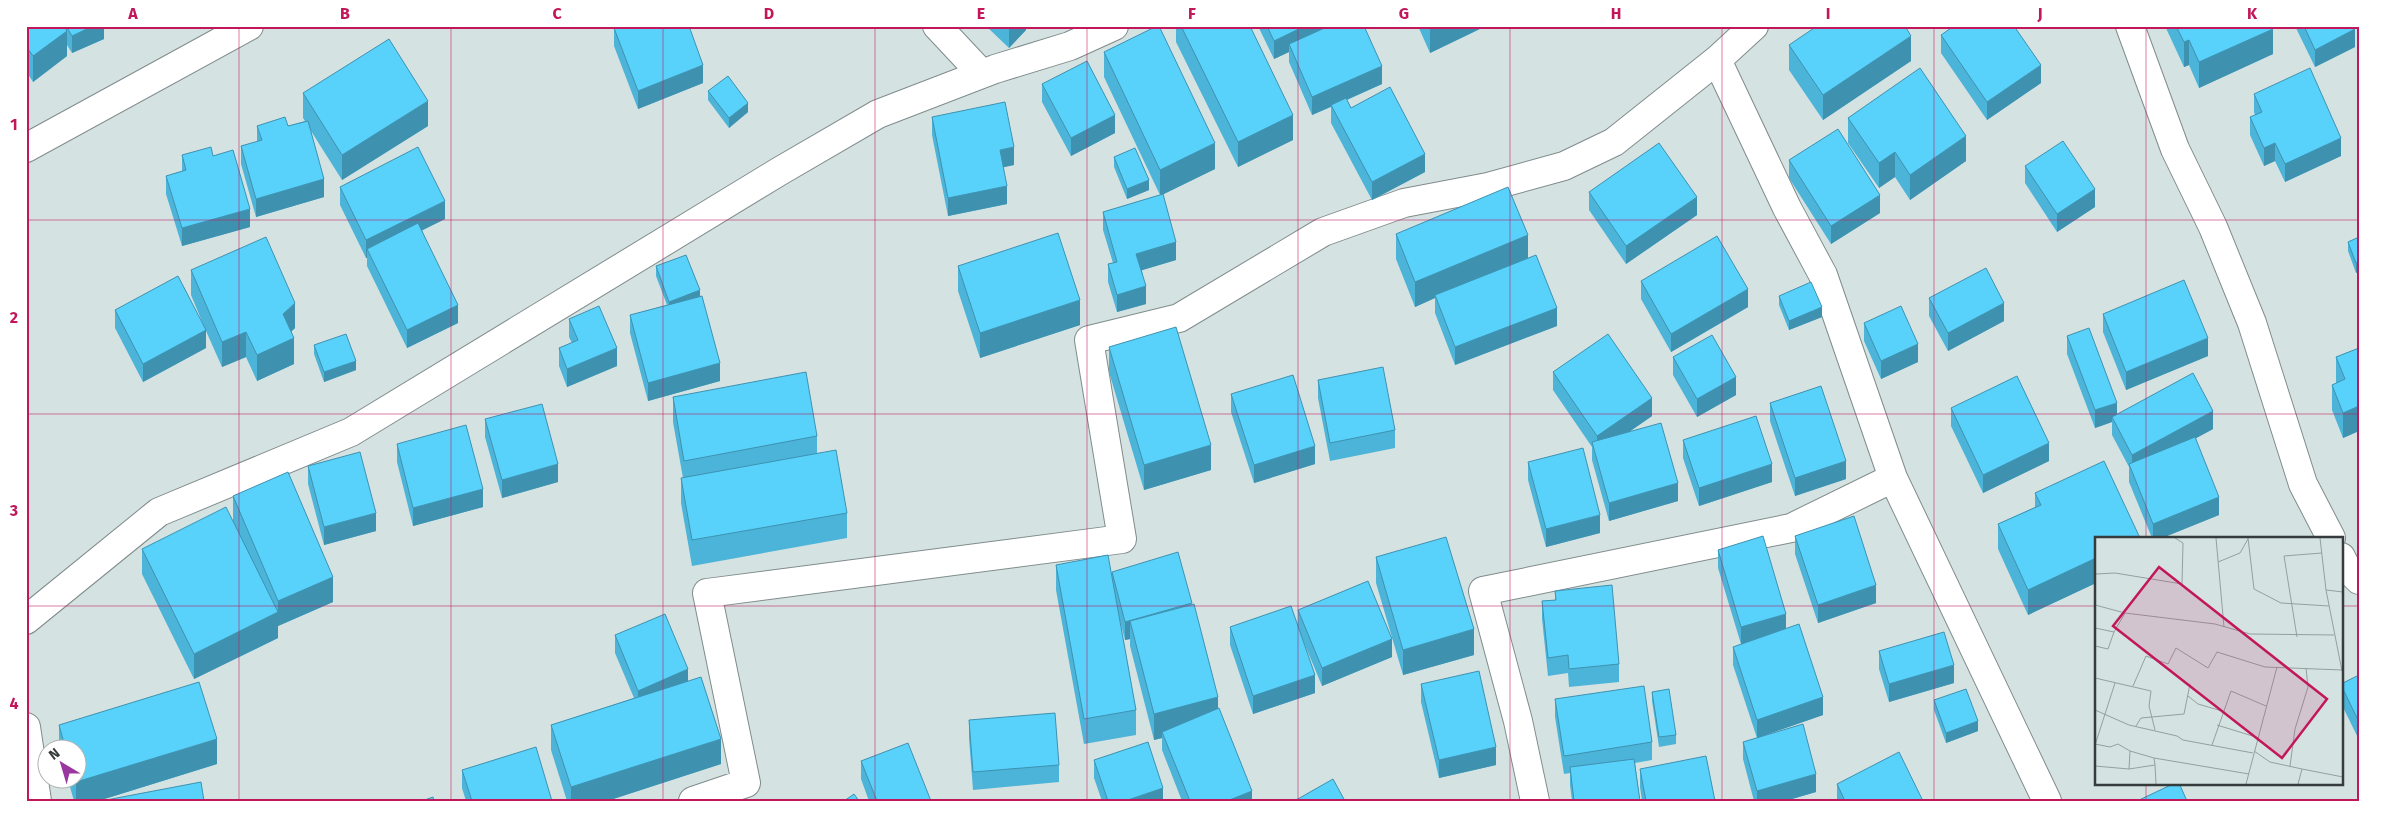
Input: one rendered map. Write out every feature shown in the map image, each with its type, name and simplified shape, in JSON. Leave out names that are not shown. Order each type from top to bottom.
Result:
[{"type":"street","points":[[26,148],[249,26]]},
{"type":"street","points":[[938,26],[982,74]]},
{"type":"street","points":[[26,620],[159,512],[350,432],[780,171],[878,114],[982,74],[1070,46],[1114,26]]},
{"type":"street","points":[[693,801],[746,783],[707,593],[1122,539],[1089,340],[1178,318],[1278,258],[1332,229],[1404,203],[1488,187],[1564,166],[1614,142],[1717,60],[1754,26]]},
{"type":"street","points":[[2130,26],[2175,149],[2213,227],[2252,322],[2303,484],[2330,537]]},
{"type":"street","points":[[1717,60],[1787,208],[1823,275],[1892,478],[2047,801]]},
{"type":"street","points":[[1535,801],[1518,721],[1483,591],[1791,528],[1892,478]]},
{"type":"street","points":[[2342,559],[2346,567],[2359,580]]},
{"type":"street","points":[[26,726],[38,801]]},
{"type":"building","points":[[26,26],[64,26],[67,31],[33,56],[26,46]]},
{"type":"building","points":[[66,26],[93,26],[72,36]]},
{"type":"building","points":[[618,26],[689,26],[703,65],[638,91],[614,28]]},
{"type":"building","points":[[1159,26],[1215,143],[1160,170],[1104,52]]},
{"type":"building","points":[[1181,26],[1250,26],[1293,115],[1238,142]]},
{"type":"building","points":[[1267,26],[1305,26],[1274,41]]},
{"type":"building","points":[[1329,26],[1364,26],[1382,66],[1312,97],[1289,44]]},
{"type":"building","points":[[1817,26],[1905,26],[1911,36],[1823,95],[1789,45]]},
{"type":"building","points":[[1954,26],[2014,26],[2041,65],[1987,102],[1941,35]]},
{"type":"building","points":[[2176,26],[2271,26],[2273,29],[2199,62],[2189,40],[2184,42]]},
{"type":"building","points":[[2304,26],[2354,26],[2355,29],[2315,50]]},
{"type":"building","points":[[389,39],[428,101],[342,155],[303,93]]},
{"type":"building","points":[[1087,61],[1115,115],[1071,138],[1042,84]]},
{"type":"building","points":[[1920,68],[1966,136],[1910,175],[1895,152],[1879,163],[1848,118]]},
{"type":"building","points":[[2310,68],[2341,138],[2285,164],[2275,143],[2264,148],[2250,117],[2262,112],[2254,94]]},
{"type":"building","points":[[728,76],[748,103],[729,118],[708,91]]},
{"type":"building","points":[[1390,87],[1425,154],[1372,182],[1331,105],[1346,98],[1351,108]]},
{"type":"building","points":[[1005,102],[1014,147],[1000,150],[1007,186],[948,198],[932,117]]},
{"type":"building","points":[[285,117],[288,126],[308,121],[324,179],[256,199],[241,146],[262,140],[257,126]]},
{"type":"building","points":[[1838,129],[1880,195],[1831,226],[1789,160]]},
{"type":"building","points":[[2063,141],[2095,189],[2057,214],[2025,166]]},
{"type":"building","points":[[1659,143],[1697,197],[1626,246],[1589,192]]},
{"type":"building","points":[[211,147],[213,156],[233,150],[250,209],[182,228],[166,176],[186,170],[182,155]]},
{"type":"building","points":[[418,147],[445,201],[366,240],[340,187]]},
{"type":"building","points":[[1135,148],[1149,180],[1127,189],[1114,157]]},
{"type":"building","points":[[1508,187],[1528,235],[1415,282],[1396,234]]},
{"type":"building","points":[[1163,194],[1176,242],[1136,254],[1146,286],[1117,295],[1108,264],[1117,262],[1103,212]]},
{"type":"building","points":[[418,223],[458,305],[407,330],[367,249]]},
{"type":"building","points":[[1058,233],[1080,300],[980,333],[958,266]]},
{"type":"building","points":[[1717,236],[1748,289],[1671,334],[1641,281]]},
{"type":"building","points":[[266,237],[295,303],[283,314],[294,338],[257,355],[246,332],[222,342],[191,270]]},
{"type":"building","points":[[2359,237],[2359,262],[2356,263],[2348,242]]},
{"type":"building","points":[[686,255],[700,290],[669,302],[656,266]]},
{"type":"building","points":[[1536,255],[1557,308],[1455,347],[1435,295]]},
{"type":"building","points":[[1986,268],[2004,303],[1948,333],[1929,298]]},
{"type":"building","points":[[178,276],[206,330],[143,364],[115,310]]},
{"type":"building","points":[[2184,280],[2208,338],[2126,372],[2103,314]]},
{"type":"building","points":[[1811,282],[1822,307],[1789,321],[1779,296]]},
{"type":"building","points":[[702,296],[720,363],[648,383],[630,315]]},
{"type":"building","points":[[599,306],[617,348],[567,369],[559,348],[578,340],[569,319]]},
{"type":"building","points":[[1901,306],[1918,344],[1881,361],[1864,323]]},
{"type":"building","points":[[1176,327],[1211,445],[1144,465],[1109,347]]},
{"type":"building","points":[[2089,328],[2117,403],[2095,410],[2067,336]]},
{"type":"building","points":[[346,334],[356,361],[324,372],[314,345]]},
{"type":"building","points":[[1608,334],[1652,398],[1597,436],[1553,372]]},
{"type":"building","points":[[1712,335],[1736,377],[1697,399],[1673,357]]},
{"type":"building","points":[[2359,348],[2359,406],[2343,413],[2332,385],[2345,379],[2336,357]]},
{"type":"building","points":[[1383,367],[1395,430],[1330,443],[1318,380]]},
{"type":"building","points":[[806,372],[817,436],[684,461],[673,397]]},
{"type":"building","points":[[2193,373],[2213,411],[2132,455],[2112,417]]},
{"type":"building","points":[[1293,375],[1315,446],[1254,465],[1231,394]]},
{"type":"building","points":[[2017,376],[2049,443],[1983,475],[1951,408]]},
{"type":"building","points":[[1821,386],[1846,461],[1795,478],[1770,403]]},
{"type":"building","points":[[542,404],[558,464],[502,480],[485,419]]},
{"type":"building","points":[[1756,416],[1772,464],[1699,488],[1683,440]]},
{"type":"building","points":[[1661,423],[1678,483],[1609,503],[1592,442]]},
{"type":"building","points":[[466,425],[483,489],[413,508],[397,444]]},
{"type":"building","points":[[2195,437],[2219,497],[2153,524],[2129,464]]},
{"type":"building","points":[[1583,448],[1600,515],[1546,529],[1528,462]]},
{"type":"building","points":[[836,450],[847,513],[692,540],[681,478]]},
{"type":"building","points":[[360,452],[376,513],[324,527],[308,466]]},
{"type":"building","points":[[2104,461],[2140,537],[2095,537],[2095,558],[2028,590],[1998,524],[2041,505],[2035,493]]},
{"type":"building","points":[[288,472],[333,577],[278,601],[233,496]]},
{"type":"building","points":[[226,507],[278,612],[194,654],[142,549]]},
{"type":"building","points":[[1854,516],[1876,585],[1818,605],[1795,536]]},
{"type":"building","points":[[1763,536],[1786,614],[1741,627],[1718,550]]},
{"type":"building","points":[[1446,537],[1474,629],[1403,650],[1376,557]]},
{"type":"building","points":[[1178,552],[1192,603],[1125,622],[1112,572]]},
{"type":"building","points":[[1108,555],[1136,710],[1084,719],[1056,565]]},
{"type":"building","points":[[1368,581],[1392,639],[1322,668],[1298,610]]},
{"type":"building","points":[[1612,585],[1619,664],[1569,669],[1568,655],[1548,658],[1542,601],[1556,600],[1555,591]]},
{"type":"building","points":[[1194,604],[1218,697],[1154,714],[1130,621]]},
{"type":"building","points":[[1291,606],[1315,675],[1253,696],[1230,627]]},
{"type":"building","points":[[665,614],[688,669],[638,691],[615,635]]},
{"type":"building","points":[[1799,624],[1823,697],[1757,720],[1733,647]]},
{"type":"building","points":[[1944,632],[1954,665],[1889,684],[1879,651]]},
{"type":"building","points":[[1479,671],[1496,747],[1439,760],[1421,684]]},
{"type":"building","points":[[2359,675],[2359,722],[2342,687],[2342,684]]},
{"type":"building","points":[[701,677],[721,739],[571,787],[551,725]]},
{"type":"building","points":[[199,682],[217,739],[88,778],[88,740],[63,740],[59,725]]},
{"type":"building","points":[[1644,686],[1652,742],[1564,756],[1555,699]]},
{"type":"building","points":[[1669,689],[1676,735],[1659,737],[1652,692]]},
{"type":"building","points":[[1966,689],[1978,721],[1946,733],[1934,700]]},
{"type":"building","points":[[1219,708],[1252,791],[1227,801],[1190,801],[1162,732]]},
{"type":"building","points":[[1055,713],[1059,765],[973,772],[969,720]]},
{"type":"building","points":[[1803,724],[1816,774],[1757,791],[1743,742]]},
{"type":"building","points":[[1148,742],[1163,788],[1125,801],[1108,801],[1094,760]]},
{"type":"building","points":[[908,743],[931,801],[877,801],[861,761]]},
{"type":"building","points":[[536,747],[552,801],[472,801],[462,770]]},
{"type":"building","points":[[1899,752],[1923,801],[1845,801],[1837,784]]},
{"type":"building","points":[[1706,756],[1715,801],[1646,801],[1640,769]]},
{"type":"building","points":[[1634,759],[1640,801],[1574,801],[1570,767]]},
{"type":"building","points":[[1333,779],[1345,801],[1296,800]]},
{"type":"building","points":[[201,782],[204,801],[101,801]]},
{"type":"building","points":[[2173,784],[2179,784],[2187,801],[2137,801]]},
{"type":"building","points":[[854,794],[859,801],[844,801]]},
{"type":"building","points":[[433,797],[434,801],[422,801]]}]
